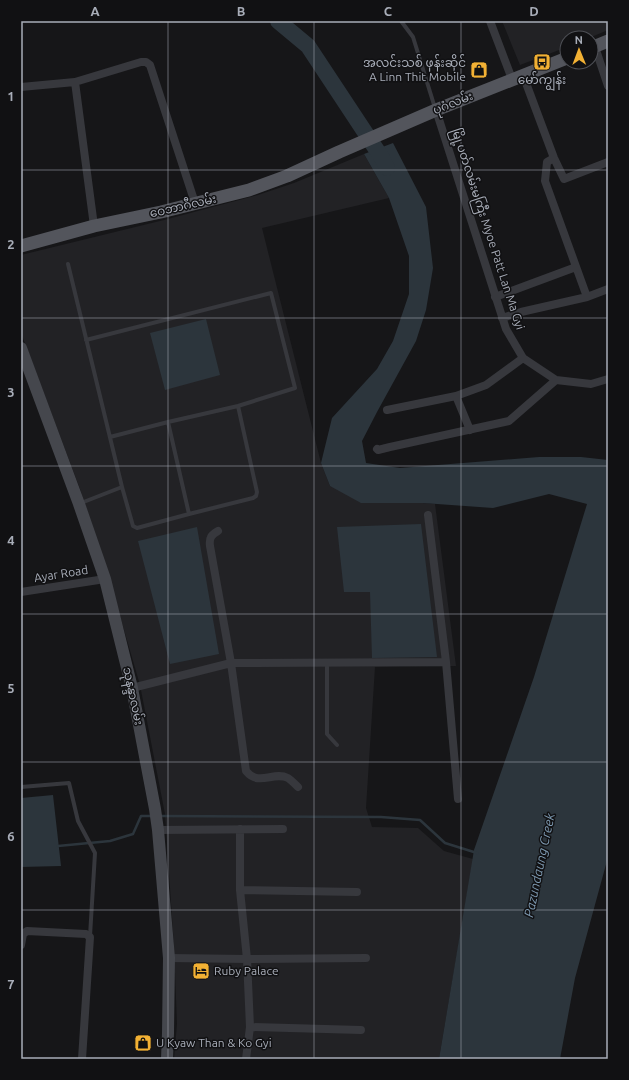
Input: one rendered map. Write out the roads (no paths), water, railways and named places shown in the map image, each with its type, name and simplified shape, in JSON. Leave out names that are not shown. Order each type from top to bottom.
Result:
[{"type":"main road","name":"ပုဂံလမ်း","points":[[339,152],[436,110],[559,61]]},
{"type":"main road","name":"ဝေဘာဂီလမ်း","points":[[21,246],[94,226],[249,190],[287,176],[339,152]]},
{"type":"main road","name":"သုနန္ဒာလမ်း","points":[[21,348],[79,504],[104,579],[132,688],[158,830],[169,958],[167,1059]]},
{"type":"street","points":[[490,21],[564,179],[608,162]]},
{"type":"street","points":[[21,87],[75,82],[141,62],[146,62],[150,65],[195,203]]},
{"type":"street","points":[[599,63],[608,86]]},
{"type":"street","points":[[75,82],[94,226]]},
{"type":"street","name":"မြို့ပတ်လမ်းမကြီး Myoe Patt Lan Ma Gyi","points":[[436,110],[502,318],[506,329],[523,358],[556,380],[591,384],[608,379]]},
{"type":"street","points":[[554,158],[547,162],[545,181],[587,297]]},
{"type":"street","points":[[495,297],[576,268]]},
{"type":"street","points":[[502,318],[521,312],[587,297],[608,289]]},
{"type":"street","points":[[386,410],[456,396],[486,385],[523,358]]},
{"type":"street","points":[[377,448],[378,450],[510,421],[556,380]]},
{"type":"street","points":[[456,396],[470,430]]},
{"type":"street","points":[[428,514],[446,662],[458,799]]},
{"type":"street","points":[[218,531],[212,534],[209,539],[230,663],[246,772],[250,776],[257,779],[279,776],[288,778],[298,787]]},
{"type":"street","name":"Ayar Road","points":[[21,592],[104,579]]},
{"type":"street","points":[[132,688],[230,663],[446,662]]},
{"type":"street","points":[[240,829],[240,890],[247,959],[250,1027],[246,1059]]},
{"type":"street","points":[[158,830],[283,829]]},
{"type":"street","points":[[240,890],[357,892]]},
{"type":"street","points":[[21,945],[22,934],[27,931],[88,935],[82,1059]]},
{"type":"street","points":[[169,958],[366,958]]},
{"type":"street","points":[[250,1027],[361,1030]]},
{"type":"lane","name":"မြို့ပတ်လမ်းမကြီး Myoe Patt Lan Ma Gyi","points":[[401,21],[413,37],[436,110]]},
{"type":"lane","points":[[68,264],[132,526],[138,528],[256,496],[257,492],[238,406]]},
{"type":"lane","points":[[86,340],[271,293],[295,388],[238,406],[110,437]]},
{"type":"lane","points":[[168,422],[189,514]]},
{"type":"lane","points":[[79,504],[122,487]]},
{"type":"lane","points":[[327,662],[327,734],[337,745]]},
{"type":"lane","points":[[21,787],[69,783],[78,821],[95,853],[88,935]]},
{"type":"water","name":"Pazundaung Creek","points":[[393,143],[426,207],[433,268],[426,310],[416,341],[362,441],[366,463],[400,468],[539,457],[581,457],[608,460],[608,857],[575,978],[560,1059],[439,1059],[474,850],[534,677],[587,504],[549,494],[493,508],[423,503],[361,503],[330,486],[321,463],[332,418],[377,369],[393,341],[409,294],[409,256],[389,198],[364,154]]},
{"type":"water","points":[[206,319],[220,375],[165,390],[150,333]]},
{"type":"water","points":[[421,524],[437,657],[372,658],[370,592],[344,592],[337,527]]},
{"type":"water","points":[[197,527],[219,654],[170,664],[138,541]]},
{"type":"water","points":[[53,795],[61,866],[21,867],[21,798]]},
{"type":"waterway","points":[[278,21],[308,46],[382,158],[387,168]]},
{"type":"waterway","points":[[58,846],[110,841],[133,834],[141,816],[152,816]]},
{"type":"waterway","points":[[161,816],[381,817],[420,820],[445,843],[477,853]]},
{"type":"place","name":"မော်ကျွန်း","points":[[542,62]]},
{"type":"place","name":"အလင်းသစ် ဖုန်းဆိုင် A Linn Thit Mobile","points":[[479,70]]},
{"type":"place","name":"Ruby Palace","points":[[201,971]]},
{"type":"place","name":"U Kyaw Than & Ko Gyi","points":[[143,1043]]}]
